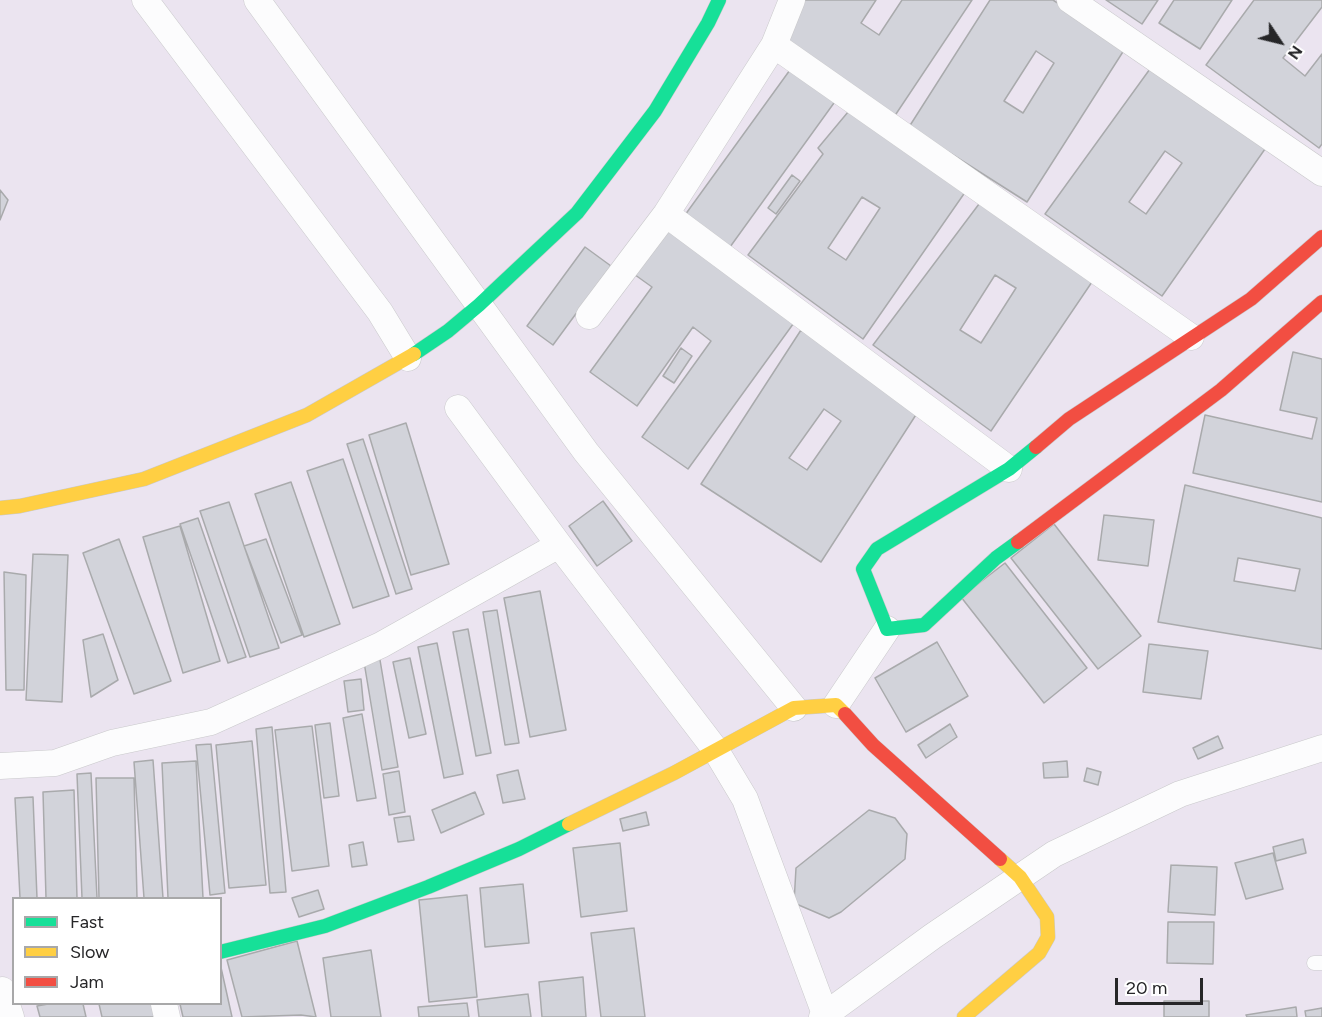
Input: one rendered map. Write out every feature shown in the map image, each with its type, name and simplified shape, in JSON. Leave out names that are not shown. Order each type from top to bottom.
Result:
[{"type":"street","points":[[145,0],[380,312],[408,358]]},
{"type":"street","points":[[257,0],[586,452],[794,708]]},
{"type":"street","points":[[0,508],[20,506],[144,479],[307,415],[408,358],[448,331],[577,213],[655,111],[708,23],[719,0]]},
{"type":"street","points":[[589,316],[666,214],[774,45],[792,0]]},
{"type":"street","points":[[1070,0],[1322,173]]},
{"type":"street","points":[[774,45],[1191,337]]},
{"type":"street","points":[[666,214],[1009,469]]},
{"type":"street","points":[[887,629],[863,568],[877,549],[1009,469],[1069,419],[1251,299],[1322,237]]},
{"type":"street","points":[[836,705],[887,629],[924,625],[996,558],[1221,390],[1322,302]]},
{"type":"street","points":[[458,408],[559,545],[716,749],[746,799],[824,1016],[933,936],[1054,854],[1180,794],[1322,748]]},
{"type":"street","points":[[0,766],[56,763],[112,743],[211,722],[381,645],[559,545]]},
{"type":"street","points":[[222,952],[325,926],[428,887],[519,849],[674,772],[794,708],[836,705]]},
{"type":"street","points":[[836,705],[873,745],[1020,878],[1047,917],[1048,937],[1039,953],[964,1017]]},
{"type":"street","points":[[5,990],[11,1017]]},
{"type":"shaded area","points":[[0,0],[1322,0],[1322,1017],[0,1017]]},
{"type":"building","points":[[804,0],[876,0],[861,23],[879,35],[902,0],[972,0],[894,117],[778,39]]},
{"type":"building","points":[[990,0],[1053,0],[1126,47],[1027,202],[909,127]],"holes":[[[1036,51],[1054,63],[1023,113],[1004,101]]]},
{"type":"building","points":[[1106,0],[1158,0],[1142,24]]},
{"type":"building","points":[[1174,0],[1232,0],[1200,49],[1159,23]]},
{"type":"building","points":[[1254,0],[1322,0],[1322,7],[1283,58],[1305,76],[1322,54],[1322,144],[1319,148],[1206,65]]},
{"type":"building","points":[[1155,62],[1272,139],[1162,296],[1045,214]],"holes":[[[1165,151],[1182,163],[1146,214],[1129,202]]]},
{"type":"building","points":[[795,63],[839,96],[730,247],[685,215]]},
{"type":"building","points":[[853,106],[968,188],[863,339],[748,255],[823,154],[818,148]],"holes":[[[862,197],[880,208],[846,260],[828,248]]]},
{"type":"building","points":[[792,175],[800,181],[776,214],[768,208]]},
{"type":"building","points":[[0,190],[8,200],[0,220]]},
{"type":"building","points":[[982,200],[1094,279],[991,431],[873,345]],"holes":[[[995,275],[1016,288],[981,343],[960,330]]]},
{"type":"building","points":[[665,225],[796,320],[688,469],[642,437],[711,341],[693,327],[637,406],[590,372],[652,287],[631,272]]},
{"type":"building","points":[[585,247],[611,266],[553,345],[527,326]]},
{"type":"building","points":[[801,330],[921,407],[821,562],[701,484]],"holes":[[[824,409],[841,421],[807,470],[789,458]]]},
{"type":"building","points":[[681,348],[692,356],[674,383],[663,376]]},
{"type":"building","points":[[1293,352],[1322,359],[1322,502],[1193,473],[1205,415],[1312,439],[1317,418],[1280,410]]},
{"type":"building","points":[[406,423],[449,564],[411,575],[369,435]]},
{"type":"building","points":[[363,439],[412,589],[396,594],[347,444]]},
{"type":"building","points":[[343,459],[389,596],[353,608],[307,471]]},
{"type":"building","points":[[291,482],[340,624],[304,637],[255,494]]},
{"type":"building","points":[[1185,485],[1322,518],[1322,649],[1158,622]],"holes":[[[1238,558],[1300,569],[1295,591],[1234,581]]]},
{"type":"building","points":[[603,501],[632,541],[597,566],[569,526]]},
{"type":"building","points":[[229,502],[279,648],[250,657],[200,511]]},
{"type":"building","points":[[1104,515],[1154,520],[1148,566],[1098,560]]},
{"type":"building","points":[[198,518],[246,657],[228,663],[180,524]]},
{"type":"building","points":[[1054,524],[1141,636],[1098,669],[1011,558]]},
{"type":"building","points":[[180,526],[220,661],[183,673],[143,537]]},
{"type":"building","points":[[119,539],[171,681],[134,694],[83,553]]},
{"type":"building","points":[[266,539],[302,635],[281,643],[244,546]]},
{"type":"building","points":[[33,554],[68,555],[62,702],[26,700]]},
{"type":"building","points":[[1005,563],[1087,668],[1044,703],[961,597]]},
{"type":"building","points":[[4,572],[26,575],[24,690],[6,690]]},
{"type":"building","points":[[540,591],[566,730],[530,737],[504,598]]},
{"type":"building","points":[[497,610],[519,743],[505,745],[483,612]]},
{"type":"building","points":[[468,629],[491,753],[476,756],[453,632]]},
{"type":"building","points":[[103,634],[118,680],[91,697],[83,640]]},
{"type":"building","points":[[937,642],[968,696],[906,732],[875,678]]},
{"type":"building","points":[[437,643],[463,774],[444,778],[418,647]]},
{"type":"building","points":[[1149,644],[1208,651],[1201,699],[1143,692]]},
{"type":"building","points":[[379,654],[398,767],[382,770],[363,656]]},
{"type":"building","points":[[410,658],[426,734],[409,738],[393,662]]},
{"type":"building","points":[[361,679],[364,710],[348,712],[344,681]]},
{"type":"building","points":[[362,714],[376,798],[357,801],[343,718]]},
{"type":"building","points":[[330,723],[339,796],[324,798],[315,725]]},
{"type":"building","points":[[950,724],[957,737],[926,758],[918,745]]},
{"type":"building","points":[[312,726],[329,866],[292,871],[275,730]]},
{"type":"building","points":[[272,727],[286,892],[270,893],[256,729]]},
{"type":"building","points":[[1218,736],[1223,748],[1198,759],[1193,748]]},
{"type":"building","points":[[252,741],[266,885],[229,888],[216,745]]},
{"type":"building","points":[[211,744],[225,893],[210,895],[196,745]]},
{"type":"building","points":[[153,760],[163,897],[144,897],[134,762]]},
{"type":"building","points":[[196,761],[203,897],[168,897],[162,763]]},
{"type":"building","points":[[1067,761],[1068,777],[1044,778],[1043,763]]},
{"type":"building","points":[[1087,768],[1101,772],[1098,785],[1084,781]]},
{"type":"building","points":[[518,770],[525,799],[503,803],[497,775]]},
{"type":"building","points":[[399,771],[405,812],[389,815],[383,774]]},
{"type":"building","points":[[91,773],[97,897],[82,897],[77,774]]},
{"type":"building","points":[[96,778],[134,778],[137,897],[99,897]]},
{"type":"building","points":[[74,790],[77,897],[46,897],[43,792]]},
{"type":"building","points":[[475,792],[484,814],[441,833],[432,810]]},
{"type":"building","points":[[33,797],[37,897],[20,897],[15,798]]},
{"type":"building","points":[[869,810],[895,818],[907,834],[905,859],[841,912],[829,918],[794,903],[796,868]]},
{"type":"building","points":[[646,812],[649,825],[623,831],[620,819]]},
{"type":"building","points":[[410,816],[414,840],[398,842],[394,818]]},
{"type":"building","points":[[1303,839],[1306,853],[1276,861],[1273,847]]},
{"type":"building","points":[[363,842],[367,865],[352,867],[349,845]]},
{"type":"building","points":[[620,843],[627,911],[581,917],[573,848]]},
{"type":"building","points":[[1273,853],[1283,889],[1246,899],[1235,863]]},
{"type":"building","points":[[1171,865],[1217,867],[1215,915],[1168,912]]},
{"type":"building","points":[[523,884],[529,943],[485,947],[480,888]]},
{"type":"building","points":[[318,890],[324,909],[299,917],[292,898]]},
{"type":"building","points":[[467,895],[477,997],[429,1002],[419,900]]},
{"type":"building","points":[[1168,922],[1214,922],[1213,964],[1167,963]]},
{"type":"building","points":[[634,928],[645,1017],[601,1017],[591,933]]},
{"type":"building","points":[[297,941],[316,1017],[301,1015],[242,1017],[227,960]]},
{"type":"building","points":[[371,950],[381,1017],[331,1017],[323,958]]},
{"type":"building","points":[[222,972],[232,1017],[183,1017],[180,1005],[222,1005]]},
{"type":"building","points":[[583,977],[586,1017],[542,1017],[539,982]]},
{"type":"building","points":[[528,994],[531,1017],[479,1017],[477,1000]]},
{"type":"building","points":[[1164,1001],[1209,1001],[1209,1017],[1164,1017]]},
{"type":"building","points":[[467,1003],[469,1017],[419,1017],[418,1007]]},
{"type":"building","points":[[83,1005],[86,1017],[40,1017],[37,1006]]},
{"type":"building","points":[[99,1005],[156,1005],[159,1017],[102,1017]]},
{"type":"building","points":[[1296,1007],[1297,1017],[1247,1017],[1246,1015]]},
{"type":"building","points":[[1322,1008],[1322,1017],[1306,1017],[1305,1011]]},
{"type":"traffic: fast","points":[[414,354],[448,331],[479,305],[577,213],[655,111],[708,23],[719,0]]},
{"type":"traffic: fast","points":[[1018,542],[996,558],[924,625],[887,629],[863,569],[877,549],[1009,469],[1036,447]]},
{"type":"traffic: fast","points":[[222,952],[325,926],[519,849],[569,824]]},
{"type":"traffic: slow","points":[[0,508],[20,506],[144,479],[307,415],[414,354]]},
{"type":"traffic: slow","points":[[569,824],[674,773],[794,708],[836,705],[845,714]]},
{"type":"traffic: slow","points":[[964,1017],[1039,953],[1048,937],[1047,917],[1020,877],[1000,859]]},
{"type":"traffic: jam","points":[[1036,447],[1069,419],[1251,299],[1322,237]]},
{"type":"traffic: jam","points":[[1018,542],[1221,390],[1322,302]]},
{"type":"traffic: jam","points":[[845,714],[873,745],[1000,859]]}]
